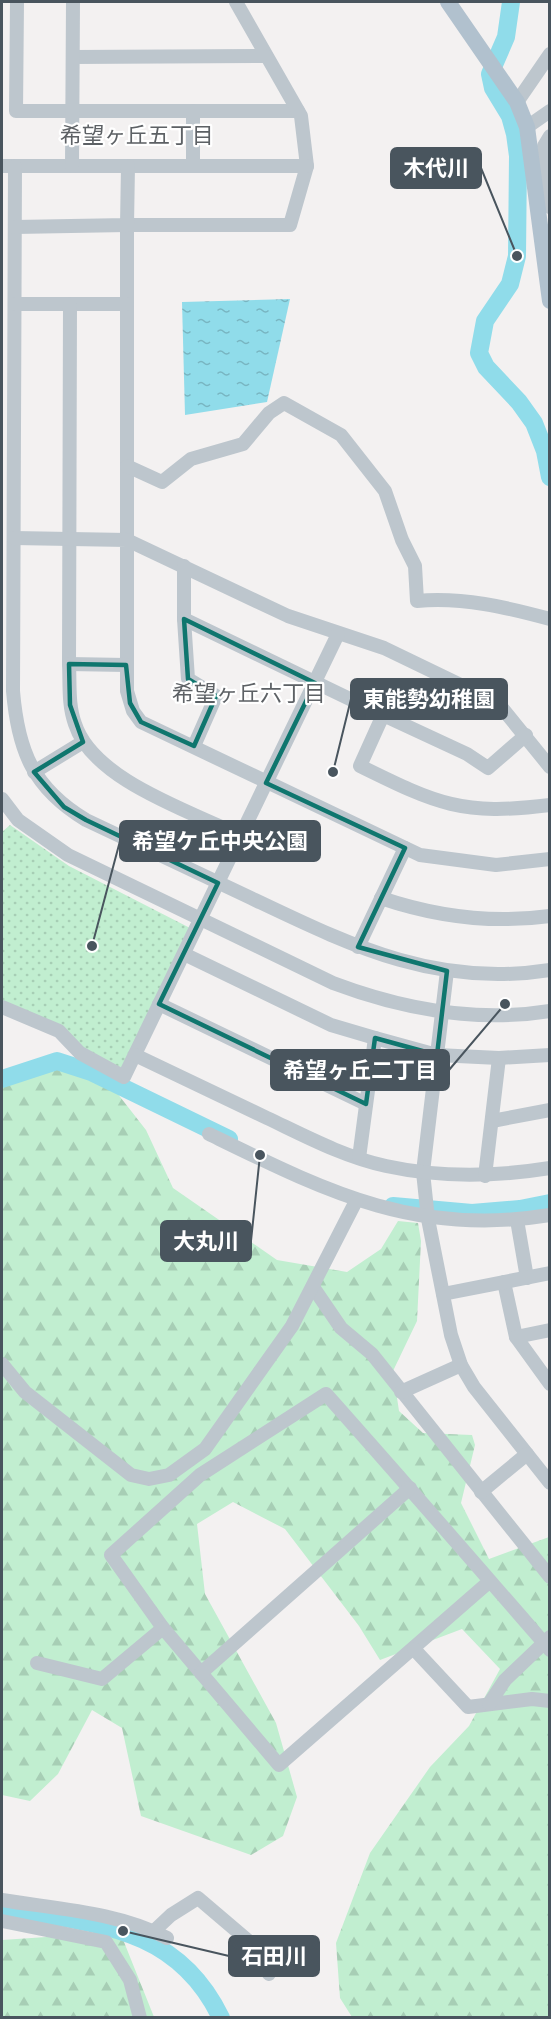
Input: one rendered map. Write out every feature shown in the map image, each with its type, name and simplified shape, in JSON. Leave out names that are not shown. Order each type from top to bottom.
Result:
[{"type":"main road","points":[[448,2],[517,102],[527,127],[549,301]]},
{"type":"street","points":[[17,2],[16,111],[298,111]]},
{"type":"street","points":[[72,166],[73,2]]},
{"type":"street","points":[[15,226],[290,225],[307,166],[301,116],[236,2]]},
{"type":"street","points":[[517,102],[549,54]]},
{"type":"street","points":[[73,57],[266,56]]},
{"type":"street","points":[[193,111],[193,166]]},
{"type":"street","points":[[527,127],[549,111]]},
{"type":"street","points":[[549,136],[544,146],[549,207]]},
{"type":"street","points":[[307,166],[8,166],[15,226],[15,714],[19,738],[34,772],[64,807],[86,820],[218,883],[358,947],[396,961],[447,971],[516,975],[549,970]]},
{"type":"street","points":[[128,166],[126,665],[130,703],[141,722],[420,855],[496,865],[549,859]]},
{"type":"street","points":[[15,304],[127,304]]},
{"type":"street","points":[[70,304],[69,664],[70,705],[75,724],[83,742],[116,776],[241,836]]},
{"type":"street","points":[[127,466],[162,482],[191,459],[243,444],[269,413],[284,403],[341,435],[385,491],[402,540],[415,566],[417,600],[437,599],[493,604],[549,619]]},
{"type":"street","points":[[14,538],[128,540],[288,616],[384,648],[498,703],[526,735],[549,767]]},
{"type":"street","points":[[184,566],[184,620],[188,680],[216,696],[194,746]]},
{"type":"street","points":[[184,620],[466,754],[488,768],[526,735]]},
{"type":"street","points":[[2,1007],[59,1031],[80,1053],[124,1077],[338,634]]},
{"type":"street","points":[[69,664],[126,665]]},
{"type":"street","points":[[383,715],[360,766],[423,798],[451,806],[489,810],[549,805]]},
{"type":"street","points":[[34,772],[83,742]]},
{"type":"street","points":[[2,798],[18,820],[68,855],[333,983],[363,994],[442,1013],[490,1015],[549,1011]]},
{"type":"street","points":[[358,947],[405,848]]},
{"type":"street","points":[[381,898],[417,910],[456,918],[484,920],[549,916]]},
{"type":"street","points":[[184,954],[331,1025],[375,1038],[437,1054],[499,1058],[549,1054]]},
{"type":"street","points":[[447,971],[423,1172],[428,1212],[451,1335],[461,1365],[474,1387],[549,1483]]},
{"type":"street","points":[[159,1004],[366,1104]]},
{"type":"street","points":[[358,1158],[375,1038]]},
{"type":"street","points":[[135,1055],[320,1143],[385,1166],[423,1172],[485,1176],[503,1176],[549,1167]]},
{"type":"street","points":[[485,1176],[499,1058]]},
{"type":"street","points":[[492,1121],[549,1110]]},
{"type":"street","points":[[209,1134],[356,1201],[428,1212],[517,1220],[549,1215]]},
{"type":"street","points":[[2,1364],[25,1392],[131,1475],[149,1479],[169,1475],[205,1449],[243,1391],[270,1359],[313,1287],[356,1201]]},
{"type":"street","points":[[517,1220],[527,1278]]},
{"type":"street","points":[[443,1294],[549,1273]]},
{"type":"street","points":[[504,1282],[516,1337],[549,1384]]},
{"type":"street","points":[[313,1287],[341,1328],[372,1354],[549,1577]]},
{"type":"street","points":[[516,1337],[549,1330]]},
{"type":"street","points":[[401,1392],[461,1365]]},
{"type":"street","points":[[489,1704],[505,1680],[548,1644],[326,1394],[201,1475],[111,1555],[163,1628],[279,1765],[490,1581]]},
{"type":"street","points":[[481,1492],[527,1454]]},
{"type":"street","points":[[201,1673],[410,1488]]},
{"type":"street","points":[[37,1663],[102,1679],[163,1628]]},
{"type":"street","points":[[414,1649],[468,1707],[532,1699],[549,1701]]},
{"type":"street","points":[[2,1900],[120,1921],[160,1935],[171,1915],[198,1898],[252,1944],[255,1956],[269,1974]]},
{"type":"street","points":[[2,1920],[106,1942],[130,1980],[140,2018]]},
{"type":"highlighted area","points":[[184,619],[315,683],[266,783],[405,848],[358,947],[447,971],[437,1055],[375,1038],[366,1104],[159,1004],[218,883],[86,820],[64,807],[34,772],[83,742],[70,705],[69,664],[126,665],[130,703],[141,722],[194,746],[216,696],[188,679]]},
{"type":"green space","points":[[10,825],[69,866],[190,928],[124,1069],[82,1050],[2,1002],[2,832]]},
{"type":"green space","points":[[92,1061],[146,1130],[173,1188],[277,1260],[347,1272],[381,1249],[398,1221],[418,1223],[421,1241],[417,1321],[393,1371],[399,1411],[423,1433],[472,1435],[475,1445],[461,1503],[489,1559],[549,1537],[549,2017],[352,2017],[340,1998],[336,1943],[370,1853],[430,1767],[469,1726],[500,1669],[462,1629],[380,1660],[359,1626],[285,1529],[233,1502],[197,1524],[205,1594],[276,1723],[297,1797],[283,1836],[251,1855],[141,1816],[122,1728],[92,1710],[58,1774],[30,1801],[2,1795],[2,1071]]},
{"type":"green space","points":[[120,1932],[154,2017],[2,2018],[2,1940]]},
{"type":"water","points":[[290,299],[267,402],[185,415],[182,302]]},
{"type":"waterway","points":[[511,2],[506,37],[490,74],[493,88],[510,116],[515,134],[518,156],[517,256],[510,284],[485,321],[479,353],[486,367],[519,402],[534,423],[545,451],[550,477]]},
{"type":"waterway","points":[[2,1079],[57,1061],[91,1072],[229,1139]]},
{"type":"waterway","points":[[393,1206],[472,1213],[520,1209],[550,1203]]},
{"type":"waterway","points":[[2,1908],[99,1925],[156,1946],[180,1963],[202,1987],[221,2018]]},
{"type":"place","name":"木代川","points":[[517,256]]},
{"type":"place","name":"東能勢幼稚園","points":[[333,772]]},
{"type":"place","name":"希望ケ丘中央公園","points":[[92,946]]},
{"type":"place","name":"希望ヶ丘二丁目","points":[[505,1004]]},
{"type":"place","name":"大丸川","points":[[260,1155]]},
{"type":"place","name":"石田川","points":[[123,1931]]},
{"type":"district","name":"希望ヶ丘五丁目","points":[[137,134]]},
{"type":"district","name":"希望ヶ丘六丁目","points":[[249,692]]}]
